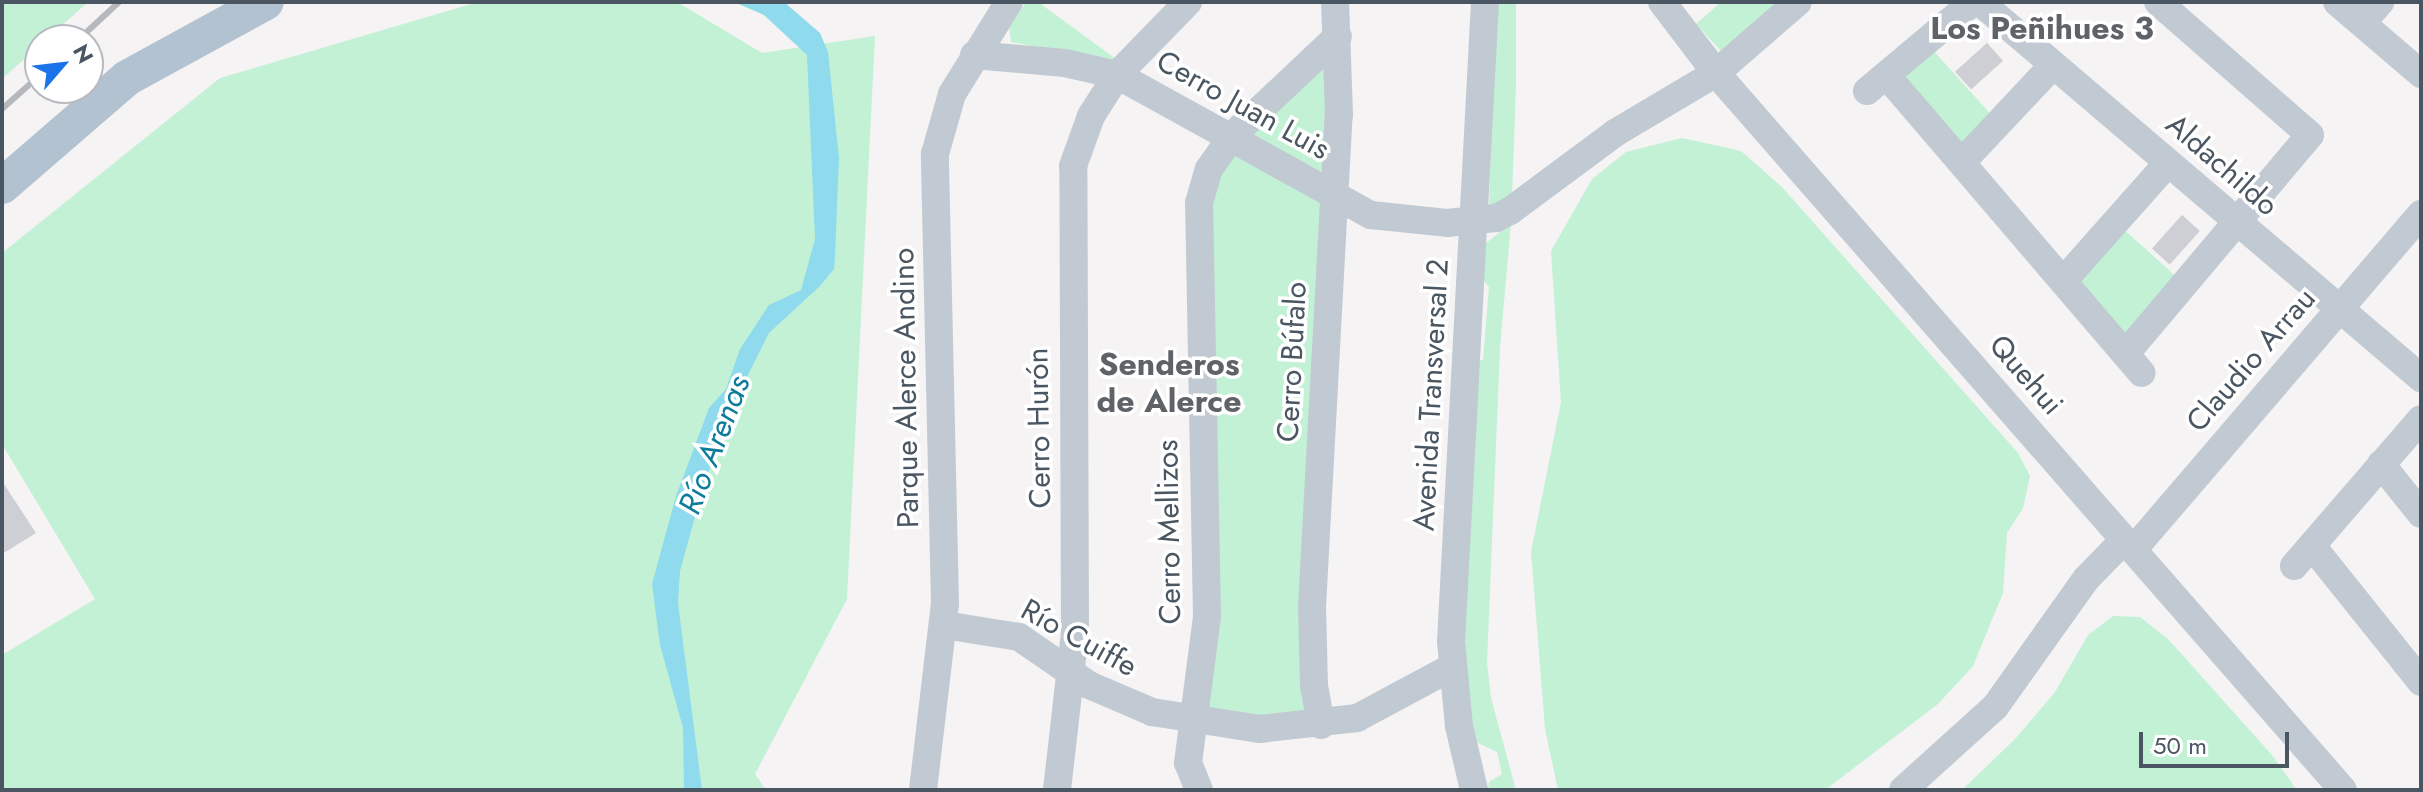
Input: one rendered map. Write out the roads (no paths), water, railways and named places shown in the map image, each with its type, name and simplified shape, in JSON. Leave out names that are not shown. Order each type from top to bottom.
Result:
[{"type":"main road","points":[[2,186],[127,78],[266,2]]},
{"type":"street","name":"Parque Alerce Andino","points":[[923,790],[944,625],[934,173],[944,112],[974,55],[1009,2]]},
{"type":"street","name":"Cerro Hurón","points":[[1057,790],[1075,621],[1071,182],[1084,131],[1117,75],[1188,2]]},
{"type":"street","name":"Cerro Búfalo","points":[[1321,725],[1314,687],[1312,607],[1335,196],[1338,36],[1335,2]]},
{"type":"street","name":"Avenida Transversal 2","points":[[1474,790],[1452,667],[1485,2]]},
{"type":"street","name":"Quehui","points":[[1662,2],[1716,73],[2343,790]]},
{"type":"street","name":"Cerro Juan Luis","points":[[974,55],[1065,63],[1117,75],[1233,135],[1335,196],[1396,221],[1474,221],[1510,211],[1615,133],[1716,73],[1798,2]]},
{"type":"street","points":[[1973,2],[1877,83],[1962,162],[2135,362],[2238,223],[2310,135],[2158,2]]},
{"type":"street","name":"Aldachildo","points":[[1980,2],[2421,378]]},
{"type":"street","points":[[2337,2],[2421,74]]},
{"type":"street","points":[[2362,23],[2380,2]]},
{"type":"street","name":"Cerro Mellizos","points":[[1199,790],[1188,763],[1207,616],[1199,203],[1209,169],[1233,135],[1338,36]]},
{"type":"street","points":[[1962,162],[2053,65]]},
{"type":"street","points":[[2064,280],[2168,163]]},
{"type":"street","name":"Claudio Arrau","points":[[1903,790],[1995,707],[2086,579],[2129,545],[2421,214]]},
{"type":"street","points":[[2421,419],[2303,557],[2421,682]]},
{"type":"street","points":[[2381,464],[2421,514]]},
{"type":"street","name":"Río Cuiffe","points":[[944,625],[1019,637],[1070,673],[1129,704],[1192,721],[1259,729],[1321,725],[1383,707],[1452,667]]},
{"type":"water","name":"Río Arenas","points":[[734,2],[784,2],[820,33],[828,52],[839,158],[835,257],[834,269],[820,286],[769,333],[729,413],[703,488],[680,571],[678,603],[702,790],[684,790],[683,728],[660,645],[652,584],[676,496],[709,408],[726,389],[740,349],[769,305],[801,290],[815,239],[807,55],[764,15]]},
{"type":"railway","points":[[95,24],[119,2]]},
{"type":"railway","points":[[2,109],[24,89]]},
{"type":"district","name":"Los Peñihues 3","points":[[2042,28]]},
{"type":"district","name":"Senderos de Alerce","points":[[1169,384]]}]
